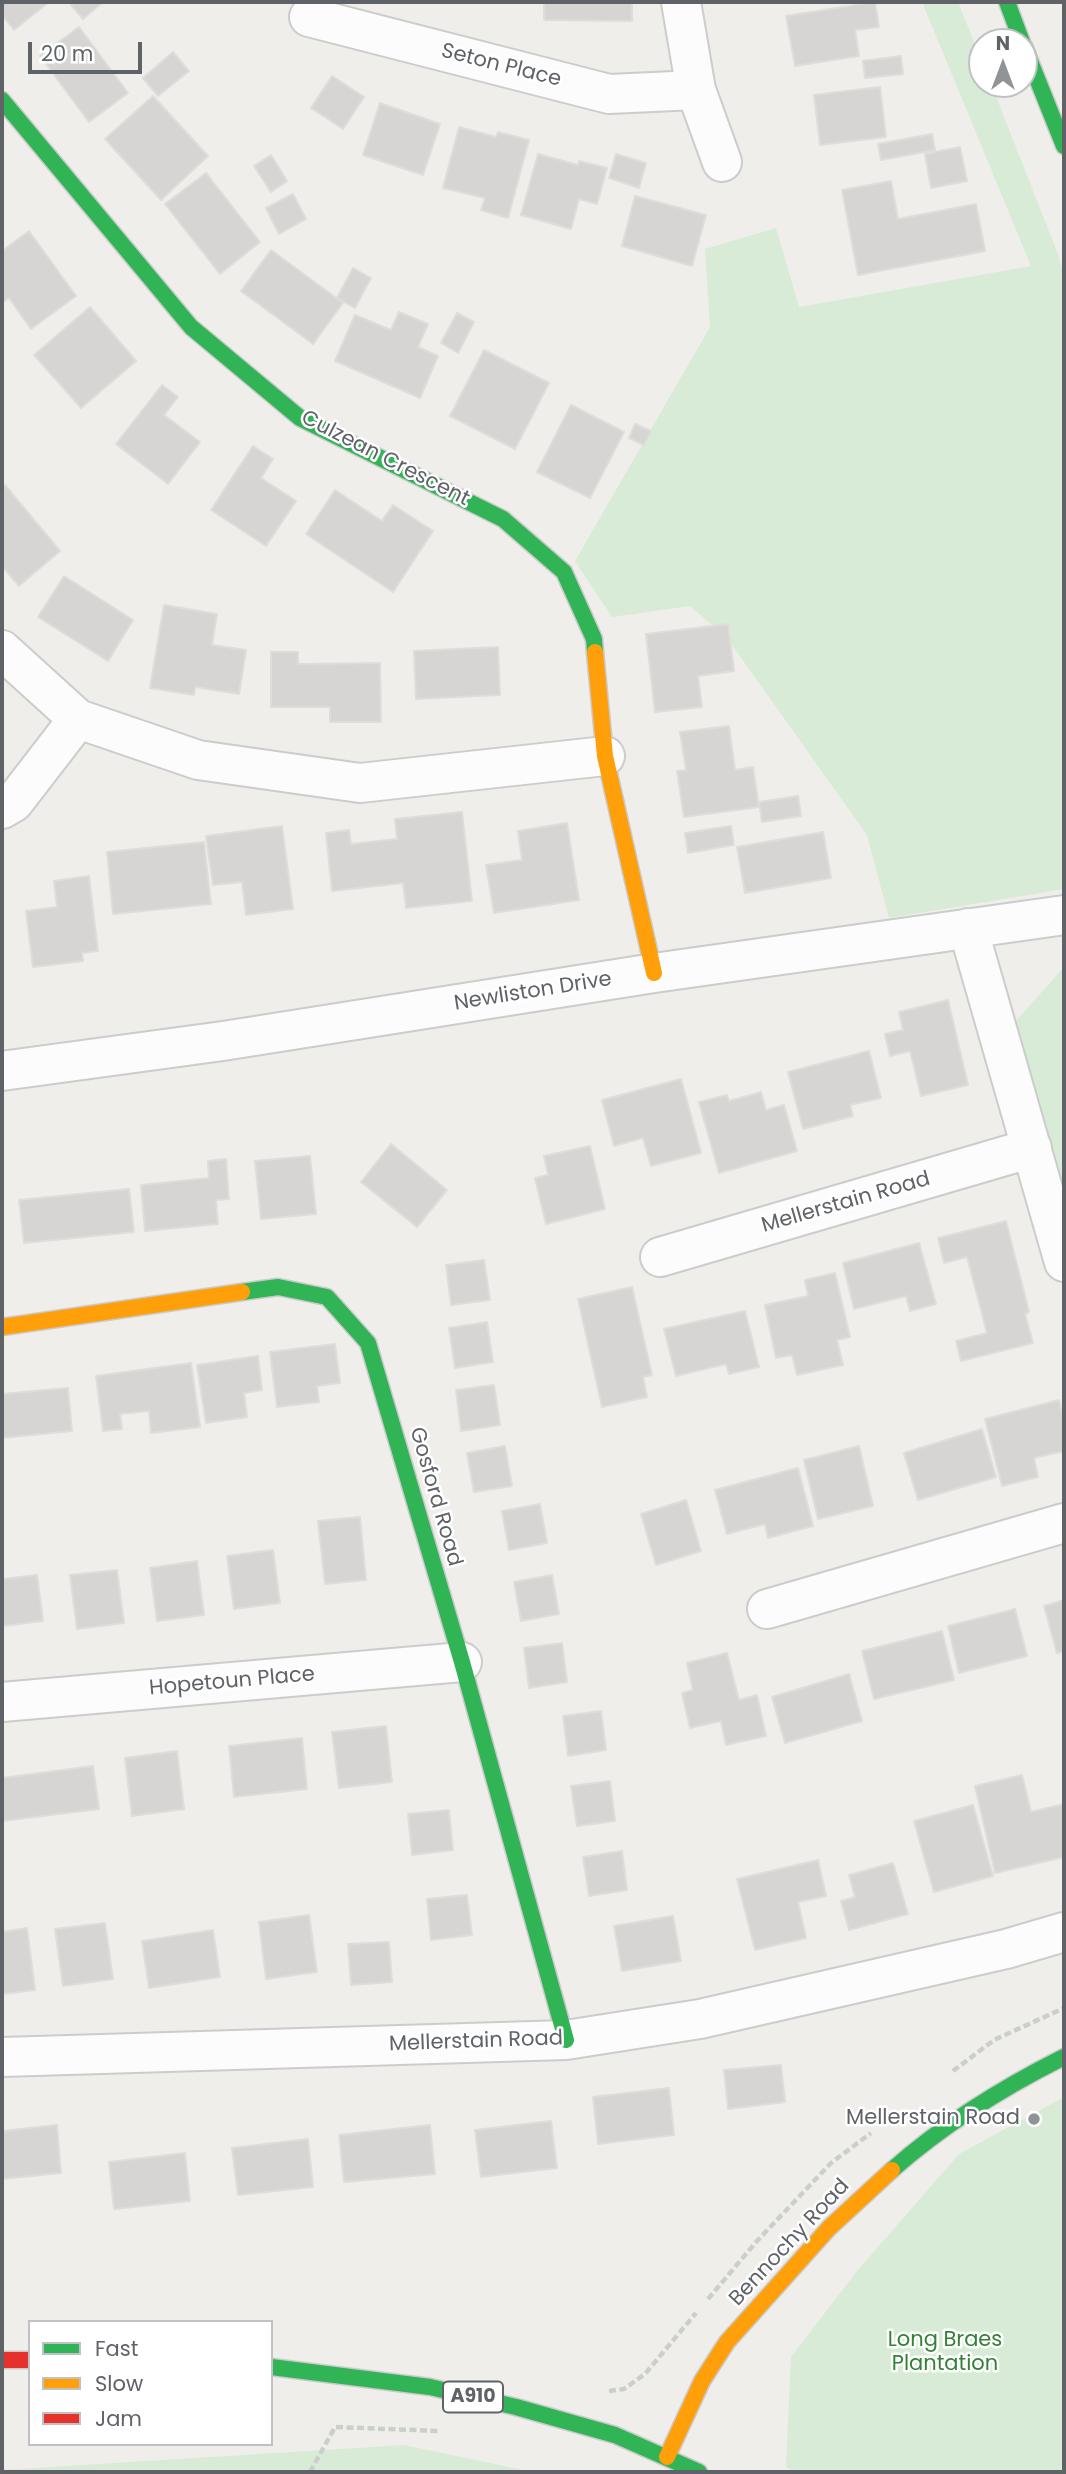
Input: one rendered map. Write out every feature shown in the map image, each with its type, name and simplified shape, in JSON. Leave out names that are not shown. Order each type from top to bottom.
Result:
[{"type":"street","points":[[681,2],[696,90],[722,162]]},
{"type":"street","points":[[1007,2],[1017,28]]},
{"type":"street","name":"Seton Place","points":[[309,17],[609,94],[696,90]]},
{"type":"street","points":[[1038,81],[1064,146]]},
{"type":"street","name":"Culzean Crescent","points":[[2,100],[191,327],[300,418],[503,519],[564,572],[594,639],[605,756],[654,973]]},
{"type":"street","points":[[2,650],[78,719],[198,760],[360,783],[605,756]]},
{"type":"street","points":[[2,809],[14,802],[78,719]]},
{"type":"street","name":"Newliston Drive","points":[[2,1071],[223,1041],[654,973],[1064,915]]},
{"type":"street","points":[[968,928],[1064,1262]]},
{"type":"street","name":"Mellerstain Road","points":[[660,1257],[1032,1148]]},
{"type":"street","name":"Gosford Road","points":[[2,1327],[278,1287],[327,1297],[368,1343],[462,1662],[566,2040]]},
{"type":"street","points":[[767,1609],[1064,1523]]},
{"type":"street","name":"Hopetoun Place","points":[[2,1702],[462,1662]]},
{"type":"street","name":"Mellerstain Road","points":[[2,2057],[566,2040],[700,2019],[1006,1949],[1064,1932]]},
{"type":"street","name":"Bennochy Road","points":[[667,2457],[692,2397],[718,2354],[831,2224],[866,2192],[957,2119],[1033,2071],[1064,2057]]},
{"type":"street","points":[[2,2360],[28,2360]]},
{"type":"street","name":"A910","points":[[273,2367],[442,2390],[516,2407],[615,2435],[699,2472]]},
{"type":"path","points":[[310,2472],[335,2427],[444,2432]]},
{"type":"green space","points":[[922,2],[958,2],[968,28],[968,98],[997,98],[1058,254],[1064,276],[1064,889],[889,918],[867,835],[727,638],[690,606],[612,617],[575,561],[710,327],[705,249],[776,228],[799,307],[1031,266]]},
{"type":"green space","points":[[1064,967],[1064,1191],[1015,1022]]},
{"type":"green space","name":"Long Braes Plantation","points":[[1064,2097],[1064,2472],[796,2472],[786,2467],[791,2357],[857,2271],[959,2154]]},
{"type":"green space","points":[[404,2445],[533,2472],[2,2472],[2,2470]]},
{"type":"building","points":[[2,2],[49,2],[14,30],[2,15]]},
{"type":"building","points":[[75,2],[103,2],[83,19],[71,5]]},
{"type":"building","points":[[544,2],[632,2],[632,21],[544,20]]},
{"type":"building","points":[[875,2],[879,27],[855,30],[859,56],[795,66],[786,16]]},
{"type":"building","points":[[79,27],[128,93],[89,122],[40,56]]},
{"type":"building","points":[[173,52],[189,71],[158,96],[143,78]]},
{"type":"building","points":[[901,56],[903,74],[865,78],[863,61]]},
{"type":"building","points":[[332,76],[364,97],[343,129],[311,108]]},
{"type":"building","points":[[880,87],[886,137],[820,145],[814,95]]},
{"type":"building","points":[[153,96],[208,156],[161,200],[105,139]]},
{"type":"building","points":[[380,103],[440,124],[423,175],[363,155]]},
{"type":"building","points":[[459,127],[496,137],[498,132],[529,140],[508,218],[481,210],[485,198],[443,188]]},
{"type":"building","points":[[932,134],[935,150],[881,160],[878,144]]},
{"type":"building","points":[[960,147],[967,181],[931,188],[925,154]]},
{"type":"building","points":[[538,154],[578,165],[579,161],[607,168],[597,204],[579,199],[571,229],[521,215]]},
{"type":"building","points":[[616,154],[646,163],[639,188],[609,178]]},
{"type":"building","points":[[271,155],[287,181],[271,192],[254,166]]},
{"type":"building","points":[[206,173],[260,242],[220,274],[165,204]]},
{"type":"building","points":[[891,181],[898,219],[976,204],[985,251],[858,275],[842,190]]},
{"type":"building","points":[[293,194],[306,219],[279,234],[266,208]]},
{"type":"building","points":[[635,196],[706,215],[692,266],[622,246]]},
{"type":"building","points":[[29,231],[76,296],[31,329],[9,298],[2,303],[2,251]]},
{"type":"building","points":[[271,250],[343,303],[313,344],[241,291]]},
{"type":"building","points":[[353,268],[371,278],[355,308],[337,298]]},
{"type":"building","points":[[90,307],[136,361],[81,408],[34,355]]},
{"type":"building","points":[[399,312],[428,324],[418,347],[438,356],[420,398],[335,361],[355,315],[391,330]]},
{"type":"building","points":[[457,313],[474,322],[458,353],[441,343]]},
{"type":"building","points":[[484,350],[549,383],[515,449],[450,416]]},
{"type":"building","points":[[162,385],[178,397],[164,415],[200,442],[168,484],[116,444]]},
{"type":"building","points":[[571,405],[624,432],[590,498],[537,472]]},
{"type":"building","points":[[635,424],[651,431],[644,445],[629,438]]},
{"type":"building","points":[[253,446],[273,459],[261,478],[296,501],[266,546],[211,510]]},
{"type":"building","points":[[5,485],[60,551],[19,586],[2,566],[2,488]]},
{"type":"building","points":[[335,490],[382,521],[393,505],[433,531],[393,592],[306,534]]},
{"type":"building","points":[[64,576],[133,620],[108,661],[38,617]]},
{"type":"building","points":[[164,605],[217,614],[212,645],[246,650],[239,694],[195,687],[194,695],[150,688]]},
{"type":"building","points":[[728,624],[734,671],[698,676],[702,707],[655,712],[646,634]]},
{"type":"building","points":[[498,647],[500,695],[416,699],[414,651]]},
{"type":"building","points":[[271,652],[298,652],[298,664],[380,663],[381,722],[330,722],[330,707],[271,707]]},
{"type":"building","points":[[729,726],[735,770],[753,767],[759,807],[684,817],[677,771],[686,770],[680,732]]},
{"type":"building","points":[[798,796],[801,816],[762,822],[759,802]]},
{"type":"building","points":[[462,812],[472,901],[406,908],[403,883],[332,891],[326,833],[349,830],[351,844],[397,839],[395,819]]},
{"type":"building","points":[[567,823],[579,900],[494,913],[486,865],[522,860],[518,831]]},
{"type":"building","points":[[282,826],[293,909],[246,915],[242,882],[213,885],[206,836]]},
{"type":"building","points":[[731,826],[734,845],[688,853],[685,833]]},
{"type":"building","points":[[823,832],[831,878],[745,893],[737,847]]},
{"type":"building","points":[[204,842],[211,904],[113,914],[107,852]]},
{"type":"building","points":[[89,876],[98,951],[82,953],[83,961],[33,967],[26,911],[57,907],[54,881]]},
{"type":"building","points":[[948,1000],[968,1085],[921,1096],[910,1051],[890,1056],[885,1034],[903,1030],[899,1012]]},
{"type":"building","points":[[869,1051],[881,1098],[850,1105],[853,1116],[803,1129],[788,1072]]},
{"type":"building","points":[[681,1079],[701,1153],[651,1166],[643,1138],[614,1146],[602,1100]]},
{"type":"building","points":[[761,1092],[766,1110],[784,1105],[797,1151],[719,1173],[699,1102],[727,1095],[729,1101]]},
{"type":"building","points":[[391,1144],[447,1190],[417,1227],[361,1182]]},
{"type":"building","points":[[590,1146],[605,1209],[546,1224],[535,1178],[548,1175],[544,1156]]},
{"type":"building","points":[[310,1156],[316,1214],[261,1219],[255,1161]]},
{"type":"building","points":[[226,1159],[229,1199],[216,1200],[218,1224],[145,1231],[141,1185],[209,1178],[208,1161]]},
{"type":"building","points":[[129,1189],[134,1232],[24,1243],[19,1200]]},
{"type":"building","points":[[1006,1221],[1029,1312],[1025,1314],[1033,1343],[961,1361],[956,1341],[987,1333],[967,1257],[944,1263],[938,1238]]},
{"type":"building","points":[[919,1243],[936,1304],[910,1311],[906,1296],[854,1309],[843,1263]]},
{"type":"building","points":[[484,1260],[490,1300],[451,1305],[446,1265]]},
{"type":"building","points":[[835,1273],[850,1337],[837,1340],[843,1365],[797,1375],[792,1355],[776,1358],[765,1305],[808,1296],[805,1280]]},
{"type":"building","points":[[632,1287],[652,1375],[643,1377],[647,1397],[602,1407],[578,1299]]},
{"type":"building","points":[[745,1311],[759,1367],[729,1374],[726,1364],[676,1376],[664,1329]]},
{"type":"building","points":[[487,1322],[493,1362],[455,1368],[449,1328]]},
{"type":"building","points":[[335,1344],[340,1383],[317,1386],[319,1402],[277,1407],[270,1352]]},
{"type":"building","points":[[258,1356],[262,1390],[244,1393],[247,1417],[206,1423],[197,1365]]},
{"type":"building","points":[[191,1363],[200,1427],[151,1433],[149,1411],[120,1414],[122,1429],[103,1431],[96,1376]]},
{"type":"building","points":[[494,1385],[500,1425],[461,1431],[456,1390]]},
{"type":"building","points":[[68,1388],[72,1431],[2,1438],[2,1394]]},
{"type":"building","points":[[1059,1400],[1064,1421],[1064,1451],[1034,1458],[1038,1477],[1002,1486],[985,1419]]},
{"type":"building","points":[[982,1429],[996,1477],[918,1500],[904,1453]]},
{"type":"building","points":[[505,1446],[512,1486],[474,1492],[467,1453]]},
{"type":"building","points":[[859,1446],[873,1506],[818,1519],[804,1460]]},
{"type":"building","points":[[798,1468],[813,1526],[768,1538],[765,1524],[727,1534],[715,1490]]},
{"type":"building","points":[[686,1500],[701,1551],[656,1565],[641,1514]]},
{"type":"building","points":[[540,1504],[547,1543],[509,1550],[502,1511]]},
{"type":"building","points":[[360,1517],[366,1580],[325,1584],[318,1521]]},
{"type":"building","points":[[273,1550],[280,1603],[234,1609],[227,1556]]},
{"type":"building","points":[[197,1561],[204,1615],[157,1621],[150,1568]]},
{"type":"building","points":[[117,1570],[124,1623],[77,1629],[70,1575]]},
{"type":"building","points":[[37,1575],[43,1621],[2,1626],[2,1579]]},
{"type":"building","points":[[552,1575],[559,1614],[521,1621],[514,1582]]},
{"type":"building","points":[[1064,1600],[1064,1651],[1057,1653],[1044,1606]]},
{"type":"building","points":[[1015,1609],[1027,1656],[959,1673],[948,1626]]},
{"type":"building","points":[[942,1631],[954,1680],[874,1699],[862,1651]]},
{"type":"building","points":[[562,1643],[567,1682],[529,1688],[524,1648]]},
{"type":"building","points":[[727,1653],[739,1700],[757,1695],[766,1736],[726,1745],[721,1721],[690,1728],[682,1693],[693,1690],[687,1663]]},
{"type":"building","points":[[849,1674],[862,1721],[785,1743],[772,1697]]},
{"type":"building","points":[[601,1711],[606,1750],[568,1756],[563,1716]]},
{"type":"building","points":[[386,1726],[392,1782],[339,1788],[332,1732]]},
{"type":"building","points":[[302,1738],[307,1789],[234,1797],[229,1746]]},
{"type":"building","points":[[177,1751],[184,1809],[132,1816],[125,1758]]},
{"type":"building","points":[[93,1766],[99,1809],[2,1821],[2,1778]]},
{"type":"building","points":[[1022,1775],[1031,1812],[1064,1804],[1064,1857],[995,1873],[975,1786]]},
{"type":"building","points":[[610,1781],[615,1821],[577,1826],[571,1786]]},
{"type":"building","points":[[973,1805],[993,1876],[934,1892],[914,1821]]},
{"type":"building","points":[[449,1810],[453,1850],[412,1855],[408,1814]]},
{"type":"building","points":[[622,1851],[627,1890],[589,1896],[583,1857]]},
{"type":"building","points":[[818,1860],[826,1896],[798,1902],[806,1938],[755,1950],[737,1879]]},
{"type":"building","points":[[893,1863],[908,1914],[849,1930],[841,1901],[855,1897],[849,1875]]},
{"type":"building","points":[[467,1895],[472,1935],[431,1940],[427,1899]]},
{"type":"building","points":[[309,1915],[317,1972],[266,1979],[259,1922]]},
{"type":"building","points":[[673,1916],[681,1961],[622,1971],[614,1926]]},
{"type":"building","points":[[105,1923],[113,1979],[63,1986],[55,1929]]},
{"type":"building","points":[[27,1928],[35,1990],[2,1994],[2,1932]]},
{"type":"building","points":[[213,1930],[220,1977],[149,1988],[142,1941]]},
{"type":"building","points":[[389,1942],[392,1982],[351,1985],[348,1944]]},
{"type":"building","points":[[781,2065],[785,2102],[728,2109],[724,2070]]},
{"type":"building","points":[[669,2088],[674,2135],[598,2144],[593,2097]]},
{"type":"building","points":[[551,2121],[557,2168],[481,2177],[475,2130]]},
{"type":"building","points":[[57,2125],[61,2173],[2,2179],[2,2131]]},
{"type":"building","points":[[430,2125],[435,2174],[344,2182],[339,2135]]},
{"type":"building","points":[[308,2139],[313,2187],[238,2195],[232,2148]]},
{"type":"building","points":[[185,2153],[190,2201],[114,2209],[109,2162]]},
{"type":"traffic: fast","points":[[1007,2],[1017,28]]},
{"type":"traffic: fast","points":[[1038,81],[1064,146]]},
{"type":"traffic: fast","points":[[2,100],[191,327],[300,418],[503,519],[564,572],[594,639],[595,652]]},
{"type":"traffic: fast","points":[[242,1292],[278,1287],[327,1297],[368,1343],[462,1662],[566,2040]]},
{"type":"traffic: fast","points":[[892,2170],[932,2137],[974,2108],[1064,2057]]},
{"type":"traffic: fast","points":[[273,2367],[430,2387],[516,2407],[615,2435],[699,2472]]},
{"type":"traffic: slow","points":[[595,652],[605,756],[654,973]]},
{"type":"traffic: slow","points":[[2,1327],[242,1292]]},
{"type":"traffic: slow","points":[[667,2457],[702,2381],[727,2342],[829,2228],[892,2170]]},
{"type":"traffic: jam","points":[[2,2360],[28,2360]]},
{"type":"place","name":"Mellerstain Road","points":[[1034,2119]]}]
